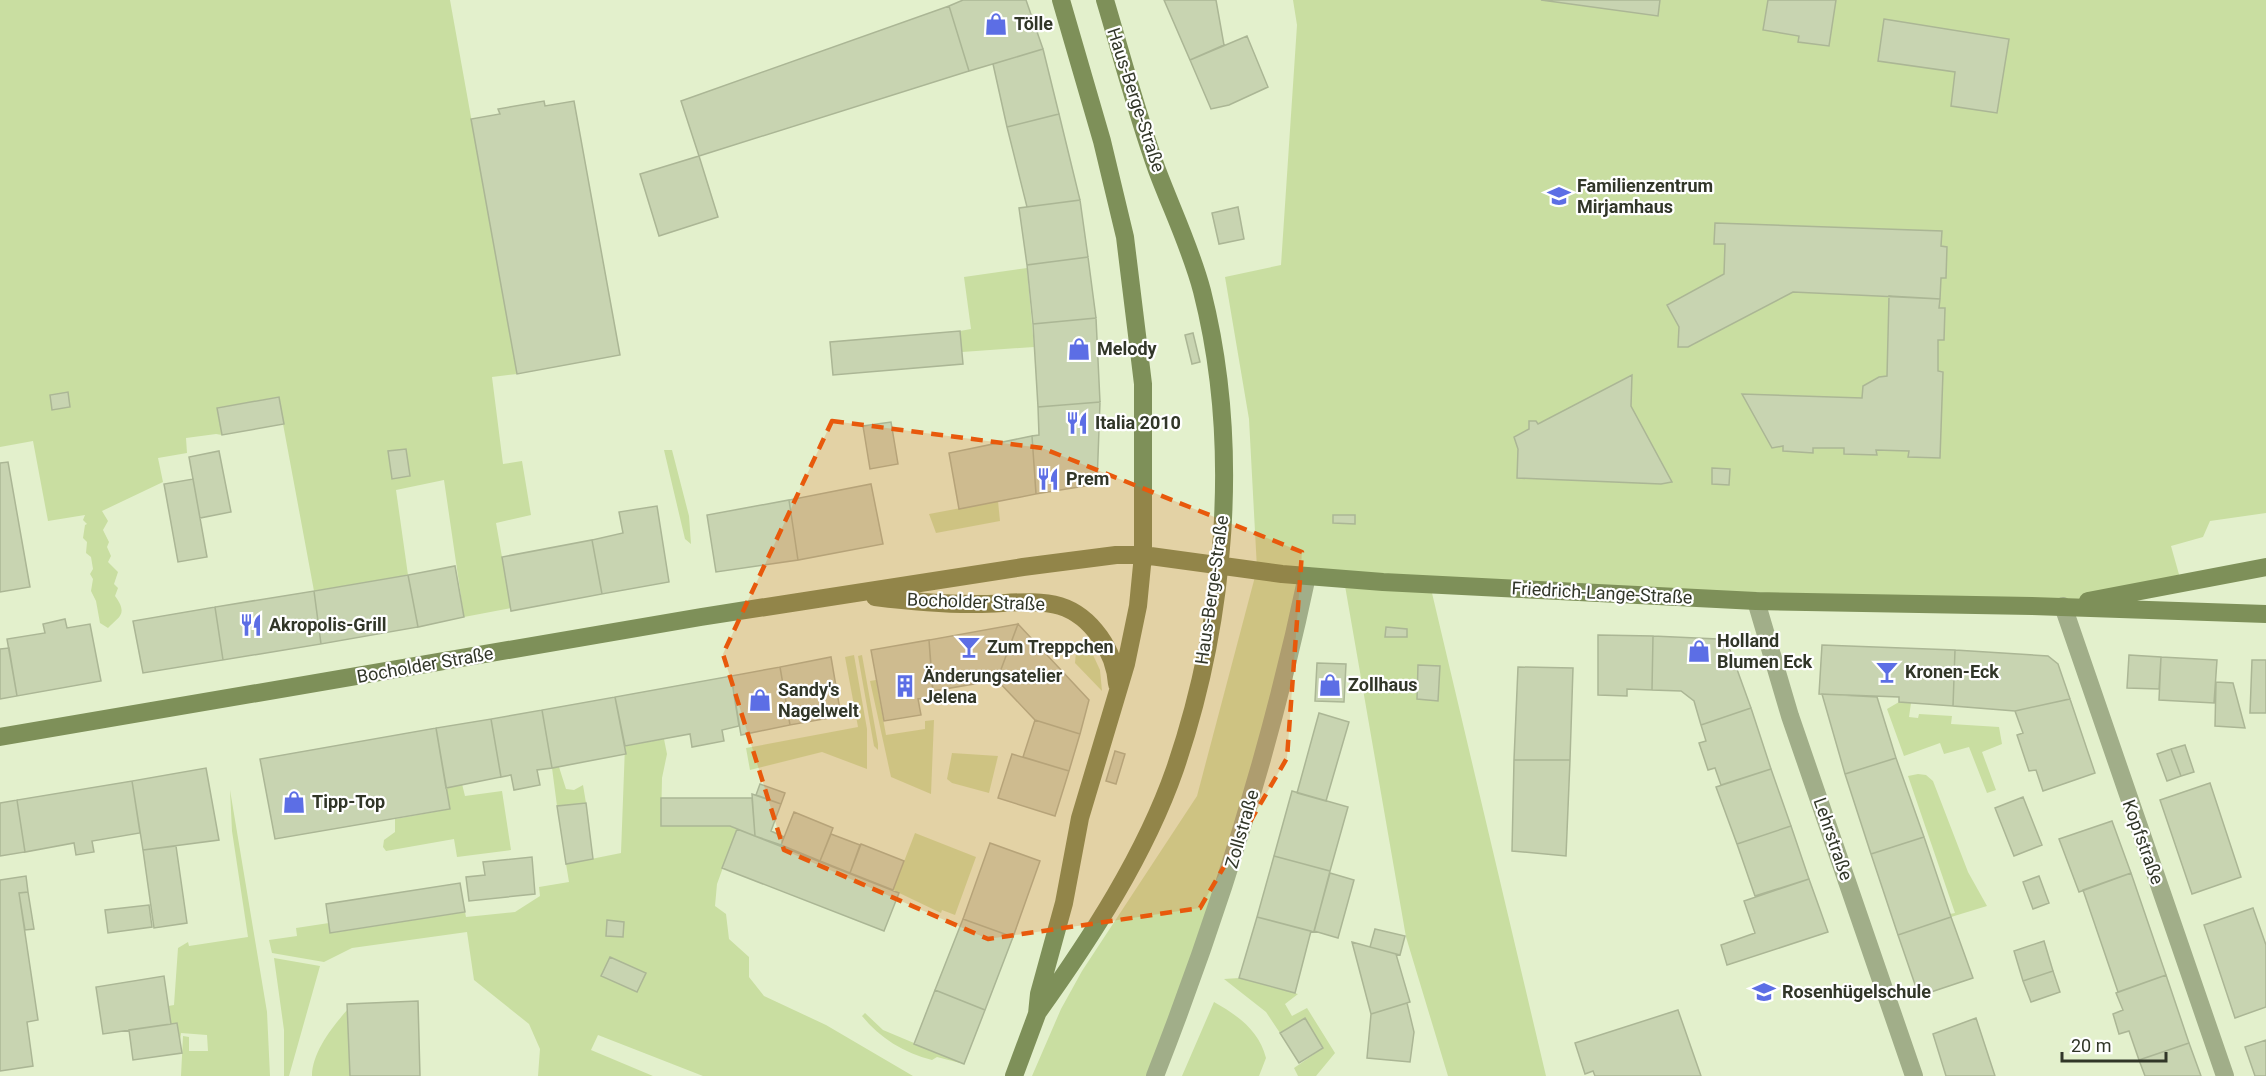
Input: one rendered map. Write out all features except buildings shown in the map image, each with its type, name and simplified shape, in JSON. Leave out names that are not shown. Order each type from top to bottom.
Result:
[{"type":"main road","name":"Haus-Berge-Straße","points":[[1037,1014],[1039,994],[1064,903],[1080,818],[1136,624],[1143,555],[1143,384],[1125,237],[1102,141],[1061,0]]},
{"type":"main road","name":"Haus-Berge-Straße","points":[[1014,1076],[1037,1014],[1123,879],[1175,770],[1198,686],[1220,565],[1225,494],[1224,457],[1216,374],[1202,294],[1185,239],[1148,144],[1105,0]]},
{"type":"main road","name":"Friedrich-Lange-Straße","points":[[1143,555],[1359,581],[1756,601],[2062,606],[2266,614]]},
{"type":"main road","name":"Bocholder Straße","points":[[0,737],[701,617],[1088,558],[1143,555]]},
{"type":"main road","name":"Friedrich-Lange-Straße","points":[[2062,606],[2266,567]]},
{"type":"main road","name":"Bocholder Straße","points":[[850,594],[943,603],[1049,604],[1065,608],[1088,624],[1108,649],[1115,668],[1116,695]]},
{"type":"street","name":"Zollstraße","points":[[1155,1076],[1194,977],[1250,807],[1307,576]]},
{"type":"street","name":"Lehrstraße","points":[[1756,601],[1790,716],[1914,1076]]},
{"type":"street","name":"Kopfstraße","points":[[2062,606],[2225,1076]]},
{"type":"highlighted area","points":[[832,421],[1042,448],[1302,552],[1287,758],[1200,908],[988,939],[784,850],[723,654]]},
{"type":"green space","points":[[0,0],[450,0],[517,374],[492,377],[503,464],[522,461],[531,515],[496,523],[511,608],[464,617],[444,480],[396,490],[408,575],[314,591],[278,397],[217,408],[222,435],[186,438],[187,453],[158,458],[163,482],[102,511],[108,521],[103,530],[109,542],[107,547],[111,556],[108,562],[118,572],[114,584],[118,588],[115,596],[122,612],[108,628],[100,623],[96,601],[91,591],[93,579],[90,574],[93,569],[91,557],[86,553],[87,542],[83,538],[87,524],[83,520],[85,515],[48,521],[33,441],[0,447]]},
{"type":"green space","points":[[1293,0],[2266,0],[2266,513],[2210,521],[2203,537],[2171,546],[2180,578],[2064,604],[1308,576],[1160,1076],[1032,1076],[1061,1009],[1082,971],[1197,796],[1257,569],[1249,419],[1225,277],[1281,265],[1297,25]]},
{"type":"green space","points":[[1027,268],[1034,347],[962,352],[960,331],[971,329],[964,277]]},
{"type":"green space","points":[[664,450],[672,450],[689,516],[691,544],[685,539]]},
{"type":"green space","points":[[998,501],[1000,521],[936,533],[929,514]]},
{"type":"green space","points":[[1344,580],[1432,593],[1546,1076],[1448,1076],[1406,937]]},
{"type":"green space","points":[[1087,642],[1100,670],[1102,691],[1075,663],[1076,652]]},
{"type":"green space","points":[[854,655],[867,729],[867,769],[822,752],[750,770],[746,748],[858,727],[845,657]]},
{"type":"green space","points":[[862,655],[878,750],[874,746],[858,656]]},
{"type":"green space","points":[[876,680],[886,735],[925,729],[925,721],[934,720],[931,794],[891,777],[870,681]]},
{"type":"green space","points":[[1899,702],[1911,703],[1909,717],[1918,718],[1919,714],[1952,716],[1951,724],[1999,727],[2002,744],[1982,752],[1996,790],[1987,793],[1969,747],[1944,754],[1940,743],[1904,756],[1887,709]]},
{"type":"green space","points":[[664,739],[667,754],[662,778],[661,826],[730,826],[737,829],[717,884],[715,906],[726,914],[729,939],[749,957],[749,977],[764,996],[826,1025],[913,1076],[703,1076],[598,1035],[591,1050],[653,1076],[538,1076],[540,1049],[529,1024],[474,980],[467,932],[352,948],[324,962],[272,953],[269,940],[297,936],[296,928],[329,923],[331,933],[465,912],[466,917],[515,912],[540,896],[539,887],[569,882],[566,864],[621,853],[625,746]]},
{"type":"green space","points":[[952,753],[998,756],[989,793],[952,783],[947,779]]},
{"type":"green space","points":[[559,767],[566,789],[574,790],[583,785],[586,803],[557,806],[552,768]]},
{"type":"green space","points":[[1926,775],[1933,781],[1968,872],[1987,906],[1951,917],[1950,914],[1955,913],[1908,776]]},
{"type":"green space","points":[[462,784],[465,796],[502,791],[511,850],[457,857],[454,839],[386,851],[383,847],[384,840],[395,832],[395,819],[450,809],[446,788]]},
{"type":"green space","points":[[230,790],[267,1012],[270,1076],[181,1076],[183,1036],[189,1037],[189,1051],[208,1051],[207,1035],[181,1033],[180,1042],[177,1023],[171,1024],[168,1006],[174,1005],[178,948],[188,942],[189,946],[248,937],[232,831]]},
{"type":"green space","points":[[915,833],[976,857],[955,915],[942,910],[941,913],[893,890]]},
{"type":"green space","points":[[274,958],[320,966],[289,1076],[284,1076],[284,1030]]},
{"type":"green space","points":[[1239,978],[1298,994],[1285,1004],[1292,1016],[1307,1008],[1335,1053],[1316,1076],[1298,1076],[1294,1068],[1323,1048],[1305,1018],[1280,1033],[1266,1012],[1224,979]]},
{"type":"green space","points":[[1214,1002],[1239,1018],[1258,1039],[1266,1058],[1259,1076],[1182,1076]]},
{"type":"green space","points":[[348,1009],[350,1076],[312,1076],[319,1049]]},
{"type":"green space","points":[[865,1013],[883,1030],[964,1064],[937,1057],[932,1060],[902,1049],[869,1024],[862,1016]]},
{"type":"place","name":"Tölle","points":[[996,24]]},
{"type":"place","name":"Familienzentrum Mirjamhaus","points":[[1559,196]]},
{"type":"place","name":"Melody","points":[[1079,349]]},
{"type":"place","name":"Italia 2010","points":[[1077,423]]},
{"type":"place","name":"Prem","points":[[1048,479]]},
{"type":"place","name":"Akropolis-Grill","points":[[251,625]]},
{"type":"place","name":"Zum Treppchen","points":[[969,647]]},
{"type":"place","name":"Holland Blumen Eck","points":[[1699,651]]},
{"type":"place","name":"Kronen-Eck","points":[[1887,672]]},
{"type":"place","name":"Zollhaus","points":[[1330,685]]},
{"type":"place","name":"Änderungsatelier Jelena","points":[[905,686]]},
{"type":"place","name":"Sandy's Nagelwelt","points":[[760,700]]},
{"type":"place","name":"Tipp-Top","points":[[294,802]]},
{"type":"place","name":"Rosenhügelschule","points":[[1764,992]]}]
